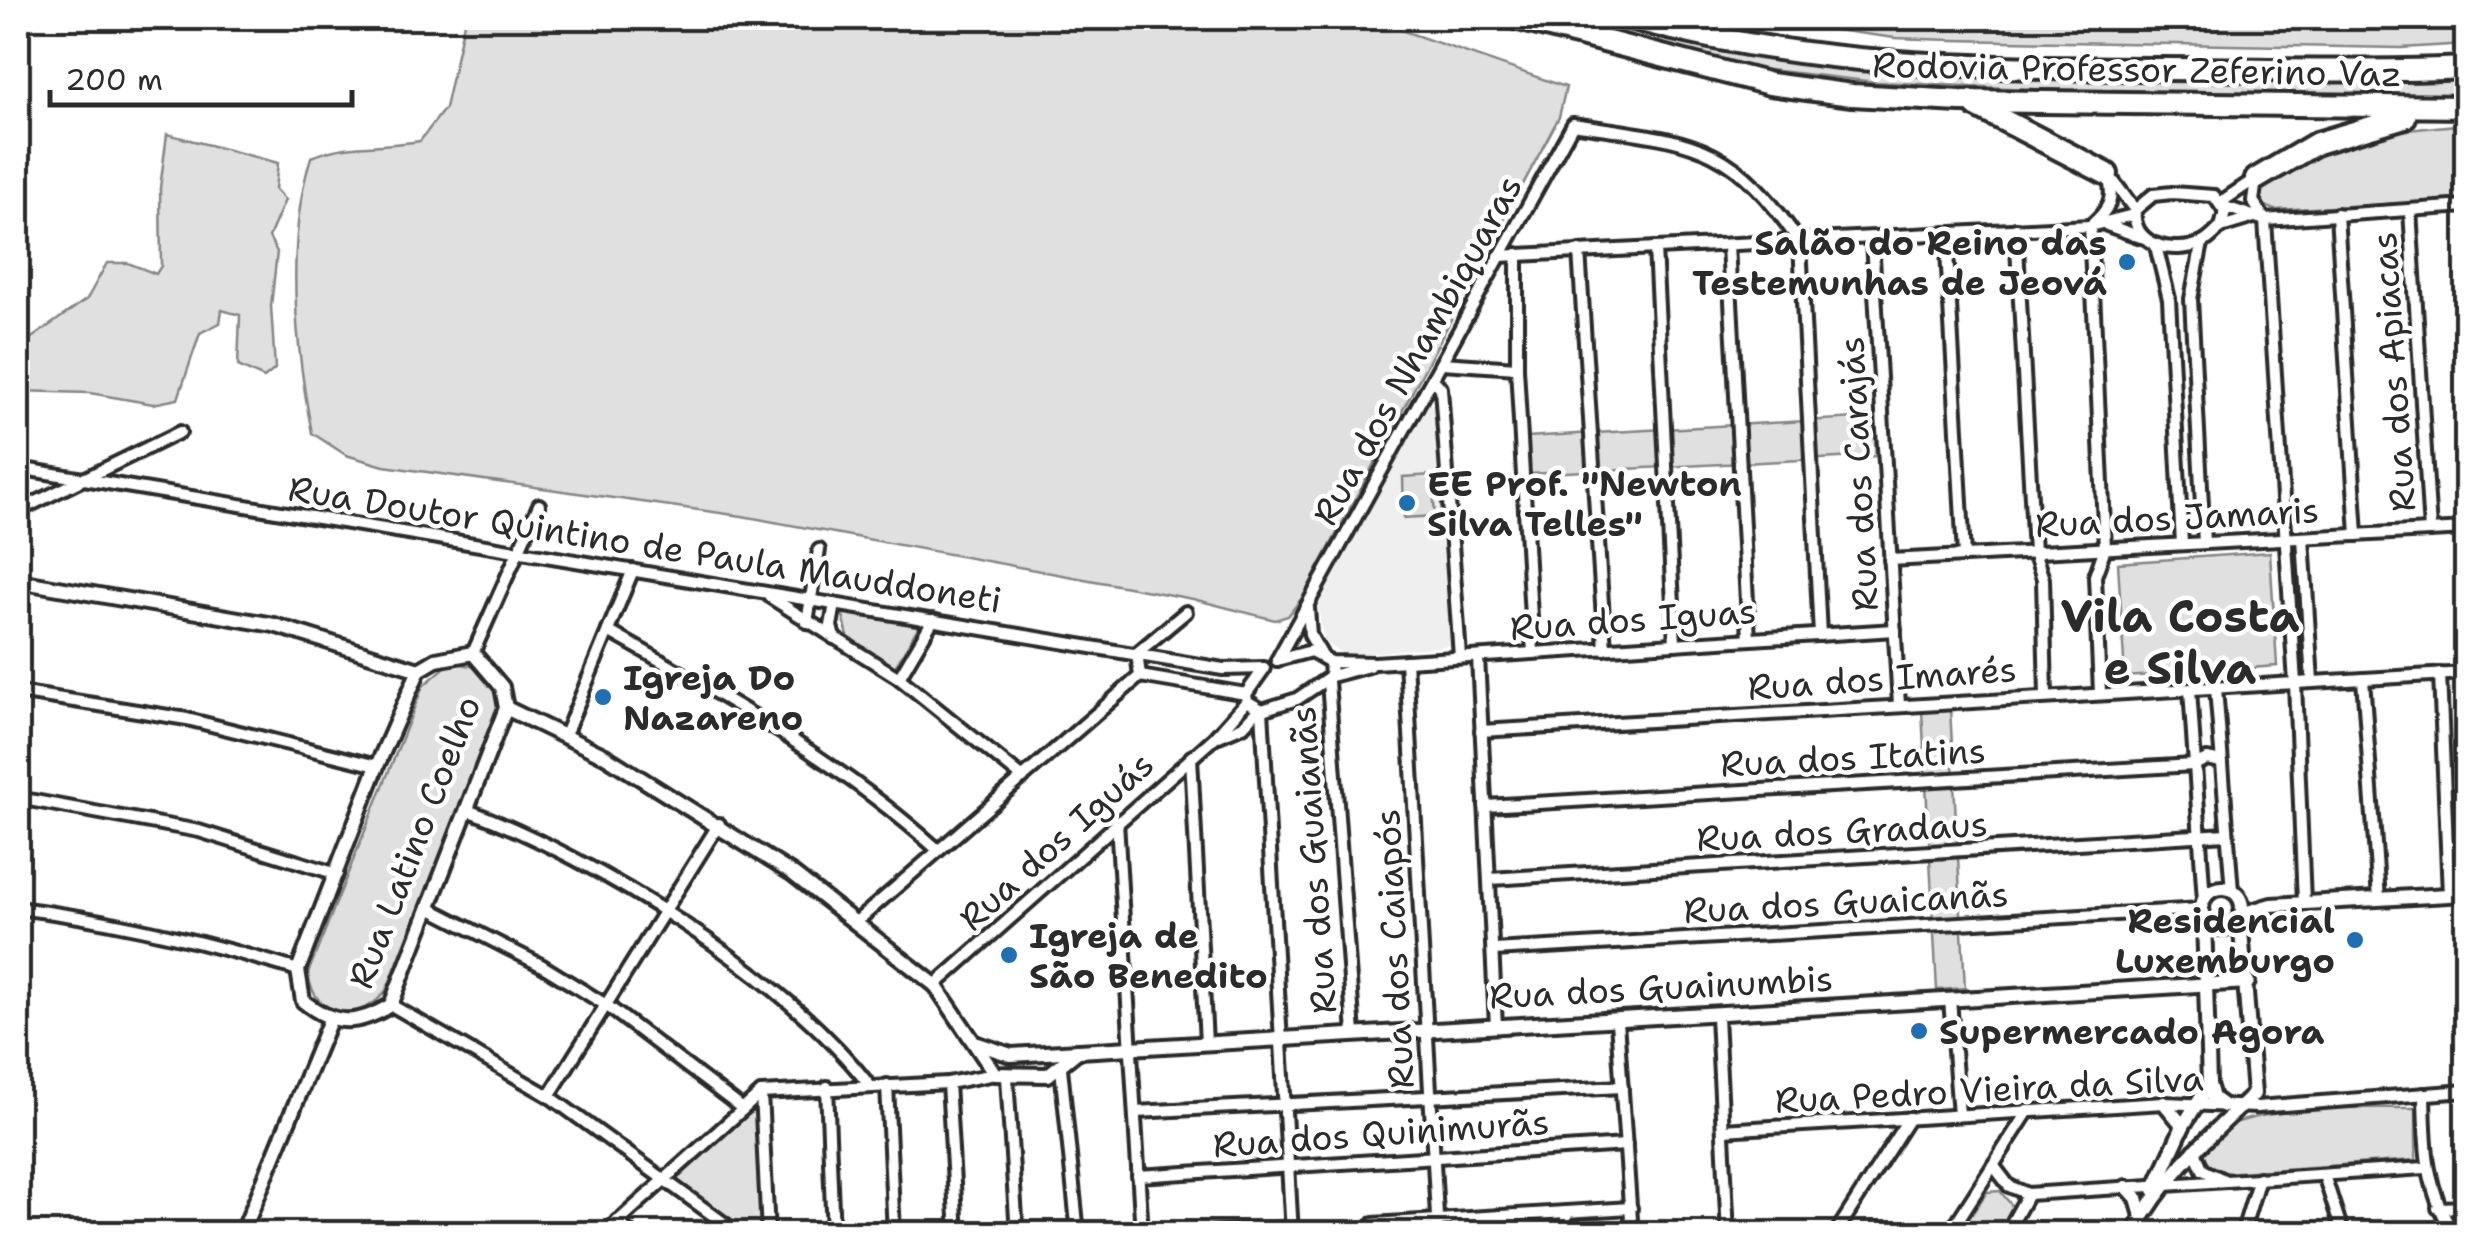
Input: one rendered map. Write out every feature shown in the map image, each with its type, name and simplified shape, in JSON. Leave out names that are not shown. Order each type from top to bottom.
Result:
[{"type":"highway","name":"Rodovia Professor Zeferino Vaz","points":[[1515,18],[1770,84],[1852,95],[1960,101],[2460,105]]},
{"type":"highway","name":"Rodovia Professor Zeferino Vaz","points":[[1630,18],[1778,52],[1862,62],[1981,68],[2466,71]]},
{"type":"highway","points":[[2460,105],[2290,101],[2282,89],[2292,78],[2466,71]]},
{"type":"highway","points":[[1960,101],[1996,114],[2108,174]]},
{"type":"highway","points":[[2256,178],[2317,143],[2371,124],[2460,105]]},
{"type":"street","name":"Rua dos Nhambiquaras","points":[[1277,660],[1573,124],[1705,148],[1738,170],[1773,203],[1800,243]]},
{"type":"street","points":[[2108,174],[2134,213],[2141,237]]},
{"type":"street","points":[[2100,693],[2096,576],[2105,548],[2090,226],[2110,204],[2112,188],[2108,174]]},
{"type":"street","points":[[2221,204],[2256,178]]},
{"type":"street","points":[[2256,178],[2253,201],[2260,218],[2296,683],[2304,902]]},
{"type":"street","points":[[1499,256],[2090,226],[2134,213],[2153,195],[2172,193],[2208,194],[2221,204],[2260,218]]},
{"type":"street","points":[[2221,204],[2222,227]]},
{"type":"street","points":[[2106,224],[2156,246],[2202,243],[2222,227],[2260,218],[2466,206]]},
{"type":"street","name":"Rua dos Apiacas","points":[[2410,210],[2430,531]]},
{"type":"street","points":[[2337,214],[2357,535]]},
{"type":"street","points":[[2016,229],[2034,552],[2042,579],[2046,695]]},
{"type":"street","points":[[1946,233],[1964,556]]},
{"type":"street","name":"Rua dos Carajás","points":[[1872,240],[1899,706]]},
{"type":"street","points":[[1800,243],[1820,635]]},
{"type":"street","points":[[2202,243],[2190,299],[2204,542]]},
{"type":"street","points":[[1728,245],[1749,639]]},
{"type":"street","points":[[2156,246],[2169,299],[2182,544]]},
{"type":"street","points":[[1656,248],[1675,644]]},
{"type":"street","points":[[1580,251],[1605,649]]},
{"type":"street","points":[[1517,254],[1517,368],[1533,653]]},
{"type":"street","points":[[2169,299],[2190,299]]},
{"type":"street","points":[[1442,363],[1517,368]]},
{"type":"street","points":[[1434,379],[1441,388],[1460,658]]},
{"type":"street","points":[[18,511],[180,432]]},
{"type":"street","name":"Rua Doutor Quintino de Paula Mauddoneti","points":[[18,468],[1224,669],[1264,668]]},
{"type":"street","name":"Rua Latino Coelho","points":[[473,653],[539,504]]},
{"type":"street","name":"Rua dos Jamaris","points":[[1890,560],[2466,529]]},
{"type":"street","points":[[2303,538],[2312,682]]},
{"type":"street","points":[[807,622],[819,550]]},
{"type":"street","points":[[565,735],[633,570]]},
{"type":"street","points":[[18,581],[274,625],[419,670]]},
{"type":"street","points":[[766,594],[899,678],[1023,778]]},
{"type":"street","points":[[1309,602],[1310,636],[1325,658],[1329,678]]},
{"type":"street","points":[[834,639],[831,626],[835,604]]},
{"type":"street","points":[[1140,676],[1137,653],[1186,612]]},
{"type":"street","points":[[899,678],[933,620]]},
{"type":"street","name":"Rua dos Iguas","points":[[1260,710],[1297,699],[1329,678],[1375,664],[1895,630]]},
{"type":"street","points":[[608,632],[740,704],[820,757],[938,850]]},
{"type":"street","name":"Rua dos Iguas","points":[[1246,698],[1264,668],[1277,660],[1311,651],[1325,658],[1375,664]]},
{"type":"street","name":"Rua Latino Coelho","points":[[473,653],[502,686],[506,708],[429,908],[391,1005],[372,1017],[348,1022],[330,1020],[303,1002],[298,970],[377,766],[419,670],[455,654],[473,653]]},
{"type":"street","points":[[1478,657],[1496,1026]]},
{"type":"street","name":"Rua dos Caiapós","points":[[1406,661],[1438,1234]]},
{"type":"street","name":"Rua dos Imarés","points":[[1481,731],[2466,673]]},
{"type":"street","points":[[2440,674],[2449,895]]},
{"type":"street","points":[[1140,676],[1246,698],[1260,710],[1292,1231],[1180,1234]]},
{"type":"street","points":[[856,922],[1140,676]]},
{"type":"street","name":"Rua dos Guaianãs","points":[[1329,678],[1354,1034]]},
{"type":"street","points":[[2363,679],[2379,898]]},
{"type":"street","points":[[2216,688],[2227,834],[2248,982],[2255,1100]]},
{"type":"street","points":[[2190,689],[2209,1084],[2213,1098],[2231,1107]]},
{"type":"street","points":[[18,692],[188,719],[377,766]]},
{"type":"street","name":"Rua dos Iguás","points":[[936,986],[1214,738],[1246,698]]},
{"type":"street","points":[[506,708],[565,735],[719,824],[856,922],[936,986],[1001,1076],[1008,1100],[1017,1234]]},
{"type":"street","name":"Rua dos Iguás","points":[[1214,738],[1243,726],[1260,710]]},
{"type":"street","points":[[1191,757],[1206,1043]]},
{"type":"street","name":"Rua dos Itatins","points":[[1485,806],[2221,762]]},
{"type":"street","points":[[18,798],[199,831],[337,874]]},
{"type":"street","points":[[466,810],[608,879],[662,914],[761,982],[832,1043],[870,1086]]},
{"type":"street","points":[[1117,821],[1142,1234]]},
{"type":"street","points":[[549,1096],[719,824]]},
{"type":"street","name":"Rua dos Gradaus","points":[[1490,879],[2227,834]]},
{"type":"street","points":[[2203,909],[2216,890],[2271,905]]},
{"type":"street","points":[[2203,909],[2224,928],[2240,916],[2271,905],[2466,894]]},
{"type":"street","points":[[18,908],[86,916],[195,940],[298,970]]},
{"type":"street","points":[[429,908],[541,965],[606,1005],[743,1108]]},
{"type":"street","name":"Rua dos Guaicanãs","points":[[1494,950],[2203,909]]},
{"type":"street","name":"Rua dos Guainumbis","points":[[978,1044],[1010,1054],[1078,1051],[2248,982]]},
{"type":"street","points":[[1950,999],[1959,1115]]},
{"type":"street","points":[[391,1005],[549,1096],[739,1234]]},
{"type":"street","points":[[1716,1016],[1728,1234]]},
{"type":"street","name":"Rua Latino Coelho","points":[[242,1234],[330,1020]]},
{"type":"street","points":[[1617,1021],[1632,1234]]},
{"type":"street","points":[[604,1234],[760,1093],[1048,1076],[1078,1051]]},
{"type":"street","points":[[1061,1068],[1078,1234]]},
{"type":"street","points":[[948,1083],[958,1234]]},
{"type":"street","points":[[2133,1234],[2183,1126],[2209,1084]]},
{"type":"street","points":[[886,1085],[894,1234]]},
{"type":"street","points":[[1134,1112],[1622,1086]]},
{"type":"street","points":[[826,1088],[833,1234]]},
{"type":"street","points":[[2157,1189],[2231,1107],[2255,1100],[2466,1092]]},
{"type":"street","points":[[760,1093],[768,1234]]},
{"type":"street","points":[[2424,1094],[2425,1168],[2438,1208],[2454,1234]]},
{"type":"street","points":[[2164,1102],[2183,1126]]},
{"type":"street","name":"Rua Pedro Vieira da Silva","points":[[1723,1130],[2164,1102],[2231,1107]]},
{"type":"street","points":[[1949,1234],[2028,1111]]},
{"type":"street","points":[[1835,1234],[1908,1118]]},
{"type":"street","name":"Rua dos Quinimurãs","points":[[1138,1176],[1626,1145]]},
{"type":"street","points":[[2194,1150],[2203,1170],[2227,1182]]},
{"type":"street","points":[[1993,1165],[2009,1186],[2028,1194],[2126,1187],[2157,1189],[2425,1168]]},
{"type":"street","points":[[2324,1175],[2343,1234]]},
{"type":"street","points":[[2242,1234],[2259,1178]]},
{"type":"street","points":[[2126,1187],[2137,1199],[2142,1216]]},
{"type":"street","points":[[2006,1234],[2028,1194]]},
{"type":"street","points":[[2438,1208],[2466,1206]]},
{"type":"street","points":[[1374,1229],[1437,1218],[1632,1208]]},
{"type":"street","points":[[1566,1212],[1566,1234]]},
{"type":"street","points":[[1499,1216],[1500,1234]]},
{"type":"street","points":[[617,1221],[631,1234]]},
{"type":"shaded area","points":[[465,18],[1366,18],[1566,87],[1559,117],[1304,595],[1288,616],[1275,620],[1193,599],[742,516],[384,466],[346,455],[312,433],[295,294],[298,224],[311,157],[352,147],[420,141],[445,108]]},
{"type":"shaded area","points":[[1555,18],[1606,18],[1759,56],[1882,71],[2466,76],[2466,95],[2158,95],[1876,82],[1742,67]]},
{"type":"shaded area","points":[[1747,18],[2466,18],[2466,44],[2401,48],[1895,38]]},
{"type":"shaded area","points":[[2466,124],[2466,200],[2274,210],[2263,204],[2260,191],[2269,174],[2378,133]]},
{"type":"shaded area","points":[[167,134],[278,163],[275,189],[285,200],[269,237],[277,252],[271,306],[275,369],[264,378],[238,366],[240,315],[222,310],[220,323],[200,333],[178,399],[153,404],[90,393],[18,391],[18,354],[23,344],[87,299],[107,263],[128,263],[156,274],[161,266],[160,188]]},
{"type":"shaded area","name":"EE Prof. \"Newton Silva Telles\"","points":[[1424,404],[1438,404],[1453,638],[1448,646],[1344,655],[1324,641],[1317,602]]},
{"type":"shaded area","points":[[1874,417],[1876,456],[1528,474],[1526,437]]},
{"type":"shaded area","points":[[1432,475],[1435,516],[1404,518],[1403,477]]},
{"type":"shaded area","points":[[2270,552],[2277,666],[2125,677],[2118,563]]},
{"type":"shaded area","points":[[842,611],[920,624],[894,669],[848,637]]},
{"type":"shaded area","points":[[451,662],[486,669],[499,694],[498,709],[387,989],[365,1008],[340,1012],[319,1000],[308,973],[423,686]]},
{"type":"shaded area","points":[[1950,708],[1965,988],[1937,990],[1922,710]]},
{"type":"shaded area","points":[[756,1106],[763,1233],[730,1221],[674,1180]]},
{"type":"shaded area","points":[[2416,1108],[2416,1160],[2223,1173],[2209,1169],[2205,1146],[2220,1130],[2248,1119],[2325,1109]]},
{"type":"shaded area","points":[[2000,1191],[2013,1207],[1998,1233],[1959,1233],[1987,1192]]},
{"type":"place","name":"Salão do Reino das Testemunhas de Jeová","points":[[2127,262]]},
{"type":"place","name":"EE Prof. \"Newton Silva Telles\"","points":[[1407,503]]},
{"type":"place","name":"Igreja Do Nazareno","points":[[603,697]]},
{"type":"place","name":"Residencial Luxemburgo","points":[[2355,940]]},
{"type":"place","name":"Igreja de São Benedito","points":[[1009,955]]},
{"type":"place","name":"Supermercado Agora","points":[[1919,1031]]},
{"type":"district","name":"Vila Costa e Silva","points":[[2180,642]]}]
